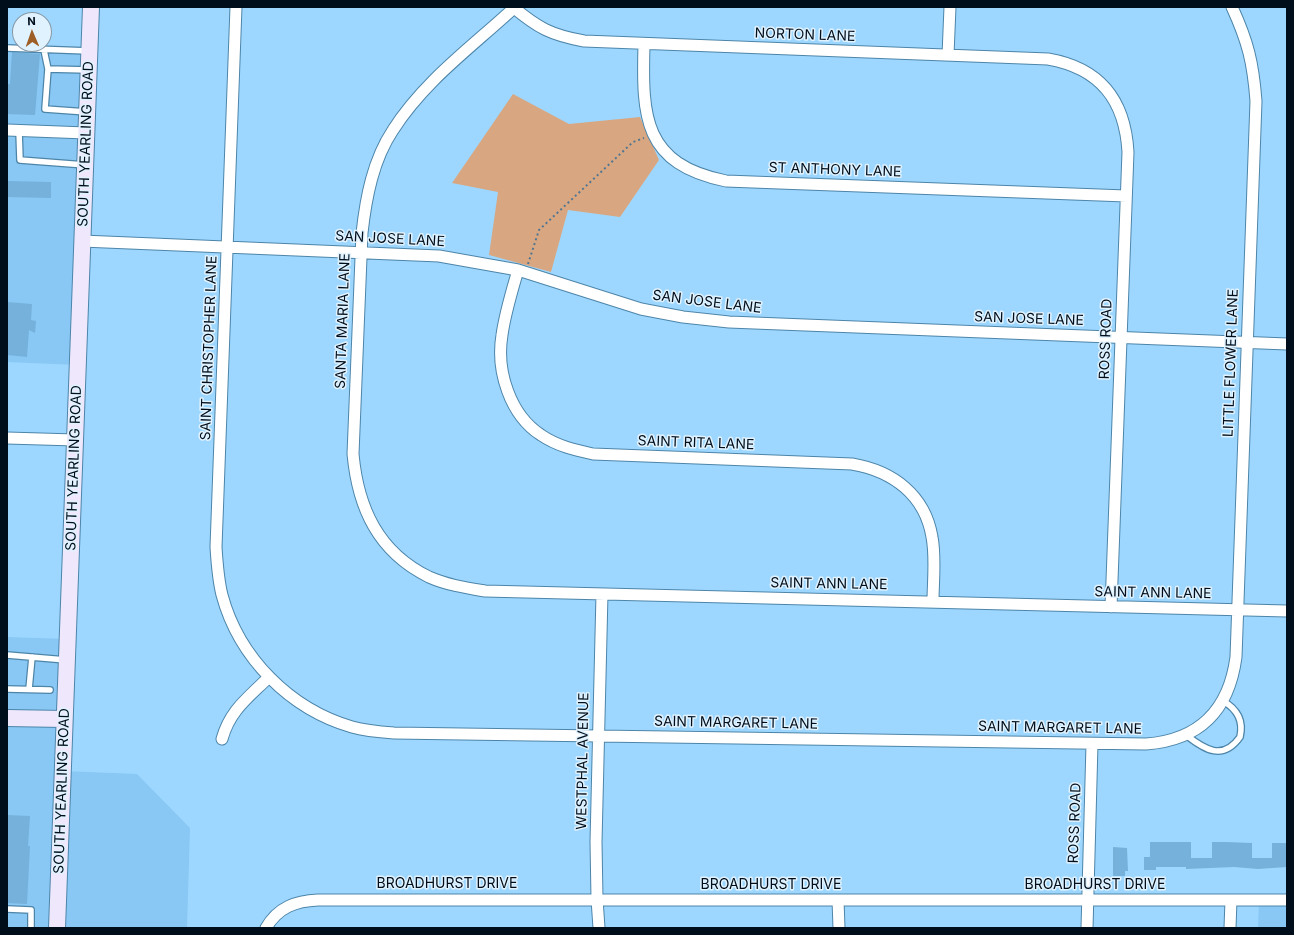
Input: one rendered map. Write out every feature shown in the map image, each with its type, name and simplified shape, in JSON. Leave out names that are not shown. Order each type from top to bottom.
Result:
[{"type":"street","name":"SOUTH YEARLING ROAD","points":[[57,928],[91,7]]},
{"type":"street","name":"SAINT CHRISTOPHER LANE","points":[[236,7],[216,547],[222,595],[237,633],[249,653],[269,677]]},
{"type":"street","name":"NORTON LANE","points":[[514,7],[546,31],[564,37],[584,40],[644,44],[1048,59],[1075,66],[1099,81]]},
{"type":"street","name":"SANTA MARIA LANE","points":[[384,542],[370,521],[361,501],[355,477],[353,454],[361,252],[365,205],[372,176],[392,130],[410,106],[427,87],[514,7]]},
{"type":"street","points":[[948,55],[950,7]]},
{"type":"street","name":"LITTLE FLOWER LANE","points":[[1211,718],[1223,701],[1234,674],[1238,610],[1256,101],[1254,71],[1250,52],[1232,7]]},
{"type":"street","name":"ST ANTHONY LANE","points":[[644,44],[643,92],[646,115],[653,135],[665,153],[684,168],[704,176],[726,181],[1126,196]]},
{"type":"street","name":"ROSS ROAD","points":[[1099,81],[1111,95],[1122,113],[1127,132],[1111,607]]},
{"type":"street","points":[[7,130],[86,133]]},
{"type":"street","name":"SAN JOSE LANE","points":[[82,241],[439,256],[522,271],[641,309],[682,317],[729,322],[1287,344]]},
{"type":"street","name":"SAINT RITA LANE","points":[[522,271],[502,336],[502,372],[507,391],[513,403],[520,414],[541,435],[573,450],[593,454],[852,464],[880,470],[906,488],[916,498],[930,525],[934,552],[933,602]]},
{"type":"street","points":[[7,438],[75,440]]},
{"type":"street","name":"SAINT ANN LANE","points":[[384,542],[405,561],[429,577],[456,586],[485,591],[1287,611]]},
{"type":"street","name":"WESTPHAL AVENUE","points":[[599,928],[596,899],[602,594]]},
{"type":"street","points":[[222,740],[226,724],[236,710],[269,677]]},
{"type":"street","name":"SAINT MARGARET LANE","points":[[269,677],[298,701],[314,711],[347,725],[373,732],[394,734],[1092,744],[1156,743],[1166,742],[1186,735],[1211,718]]},
{"type":"street","points":[[7,718],[64,720]]},
{"type":"street","name":"ROSS ROAD","points":[[1087,928],[1092,744]]},
{"type":"street","name":"BROADHURST DRIVE","points":[[266,928],[282,910],[294,903],[304,900],[1287,900]]},
{"type":"street","points":[[838,900],[839,928]]},
{"type":"street","points":[[1230,928],[1231,900]]},
{"type":"lane","points":[[52,50],[89,52]]},
{"type":"lane","points":[[44,52],[48,69],[45,109],[87,112]]},
{"type":"lane","points":[[48,69],[89,70]]},
{"type":"lane","points":[[19,131],[20,160],[85,165]]},
{"type":"lane","points":[[7,655],[67,660]]},
{"type":"lane","points":[[29,689],[32,657]]},
{"type":"lane","points":[[7,688],[50,690]]},
{"type":"lane","points":[[1186,735],[1202,746],[1214,751],[1220,752],[1233,746],[1240,737],[1240,720],[1235,710],[1223,701]]},
{"type":"lane","points":[[7,909],[30,910],[31,928]]},
{"type":"path","points":[[522,271],[539,230],[633,142],[653,135]]},
{"type":"shaded area","points":[[7,49],[12,49],[12,52],[52,52],[52,51],[89,52],[78,365],[7,362]]},
{"type":"shaded area","points":[[513,94],[569,124],[640,117],[659,160],[620,217],[568,210],[551,272],[489,255],[498,192],[452,183]]},
{"type":"shaded area","points":[[7,637],[67,639],[63,771],[137,774],[190,828],[187,928],[7,928]]},
{"type":"shaded area","points":[[1259,898],[1287,899],[1287,928],[1258,928]]},
{"type":"building","points":[[12,52],[40,54],[35,115],[7,114],[7,84],[10,84]]},
{"type":"building","points":[[7,181],[51,182],[51,198],[7,197]]},
{"type":"building","points":[[7,302],[32,304],[31,320],[36,321],[35,333],[29,330],[27,357],[7,355]]},
{"type":"building","points":[[7,815],[30,816],[27,904],[7,903]]},
{"type":"building","points":[[1150,842],[1191,842],[1191,858],[1212,858],[1212,842],[1252,843],[1252,858],[1272,858],[1272,843],[1287,843],[1287,867],[1258,869],[1234,867],[1186,869],[1186,867],[1156,867],[1156,870],[1144,870],[1144,857],[1150,857]]},
{"type":"building","points":[[1113,847],[1127,848],[1128,871],[1125,871],[1125,876],[1113,876]]}]
